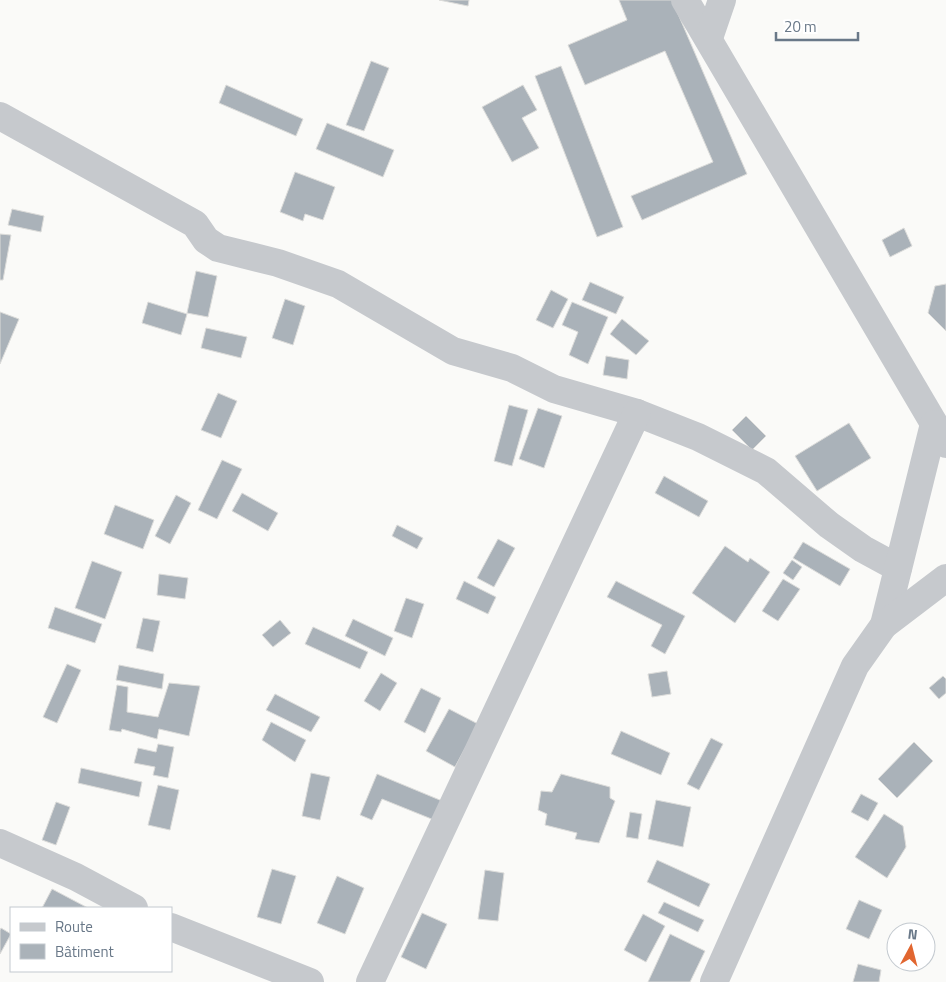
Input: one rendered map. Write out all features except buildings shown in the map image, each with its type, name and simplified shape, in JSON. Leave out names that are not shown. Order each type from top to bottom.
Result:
[{"type":"street","points":[[685,0],[940,434],[898,568],[884,625]]},
{"type":"street","points":[[709,38],[722,0]]},
{"type":"street","points":[[0,116],[195,224],[206,240],[218,248],[278,263],[338,284],[453,351],[512,368],[554,389],[637,413],[698,437],[766,471],[836,530],[863,549],[898,568]]},
{"type":"street","points":[[370,982],[637,413]]},
{"type":"street","points":[[714,982],[855,666],[884,625],[946,578]]},
{"type":"street","points":[[0,843],[76,877],[132,907]]},
{"type":"street","points":[[172,927],[310,982]]}]
